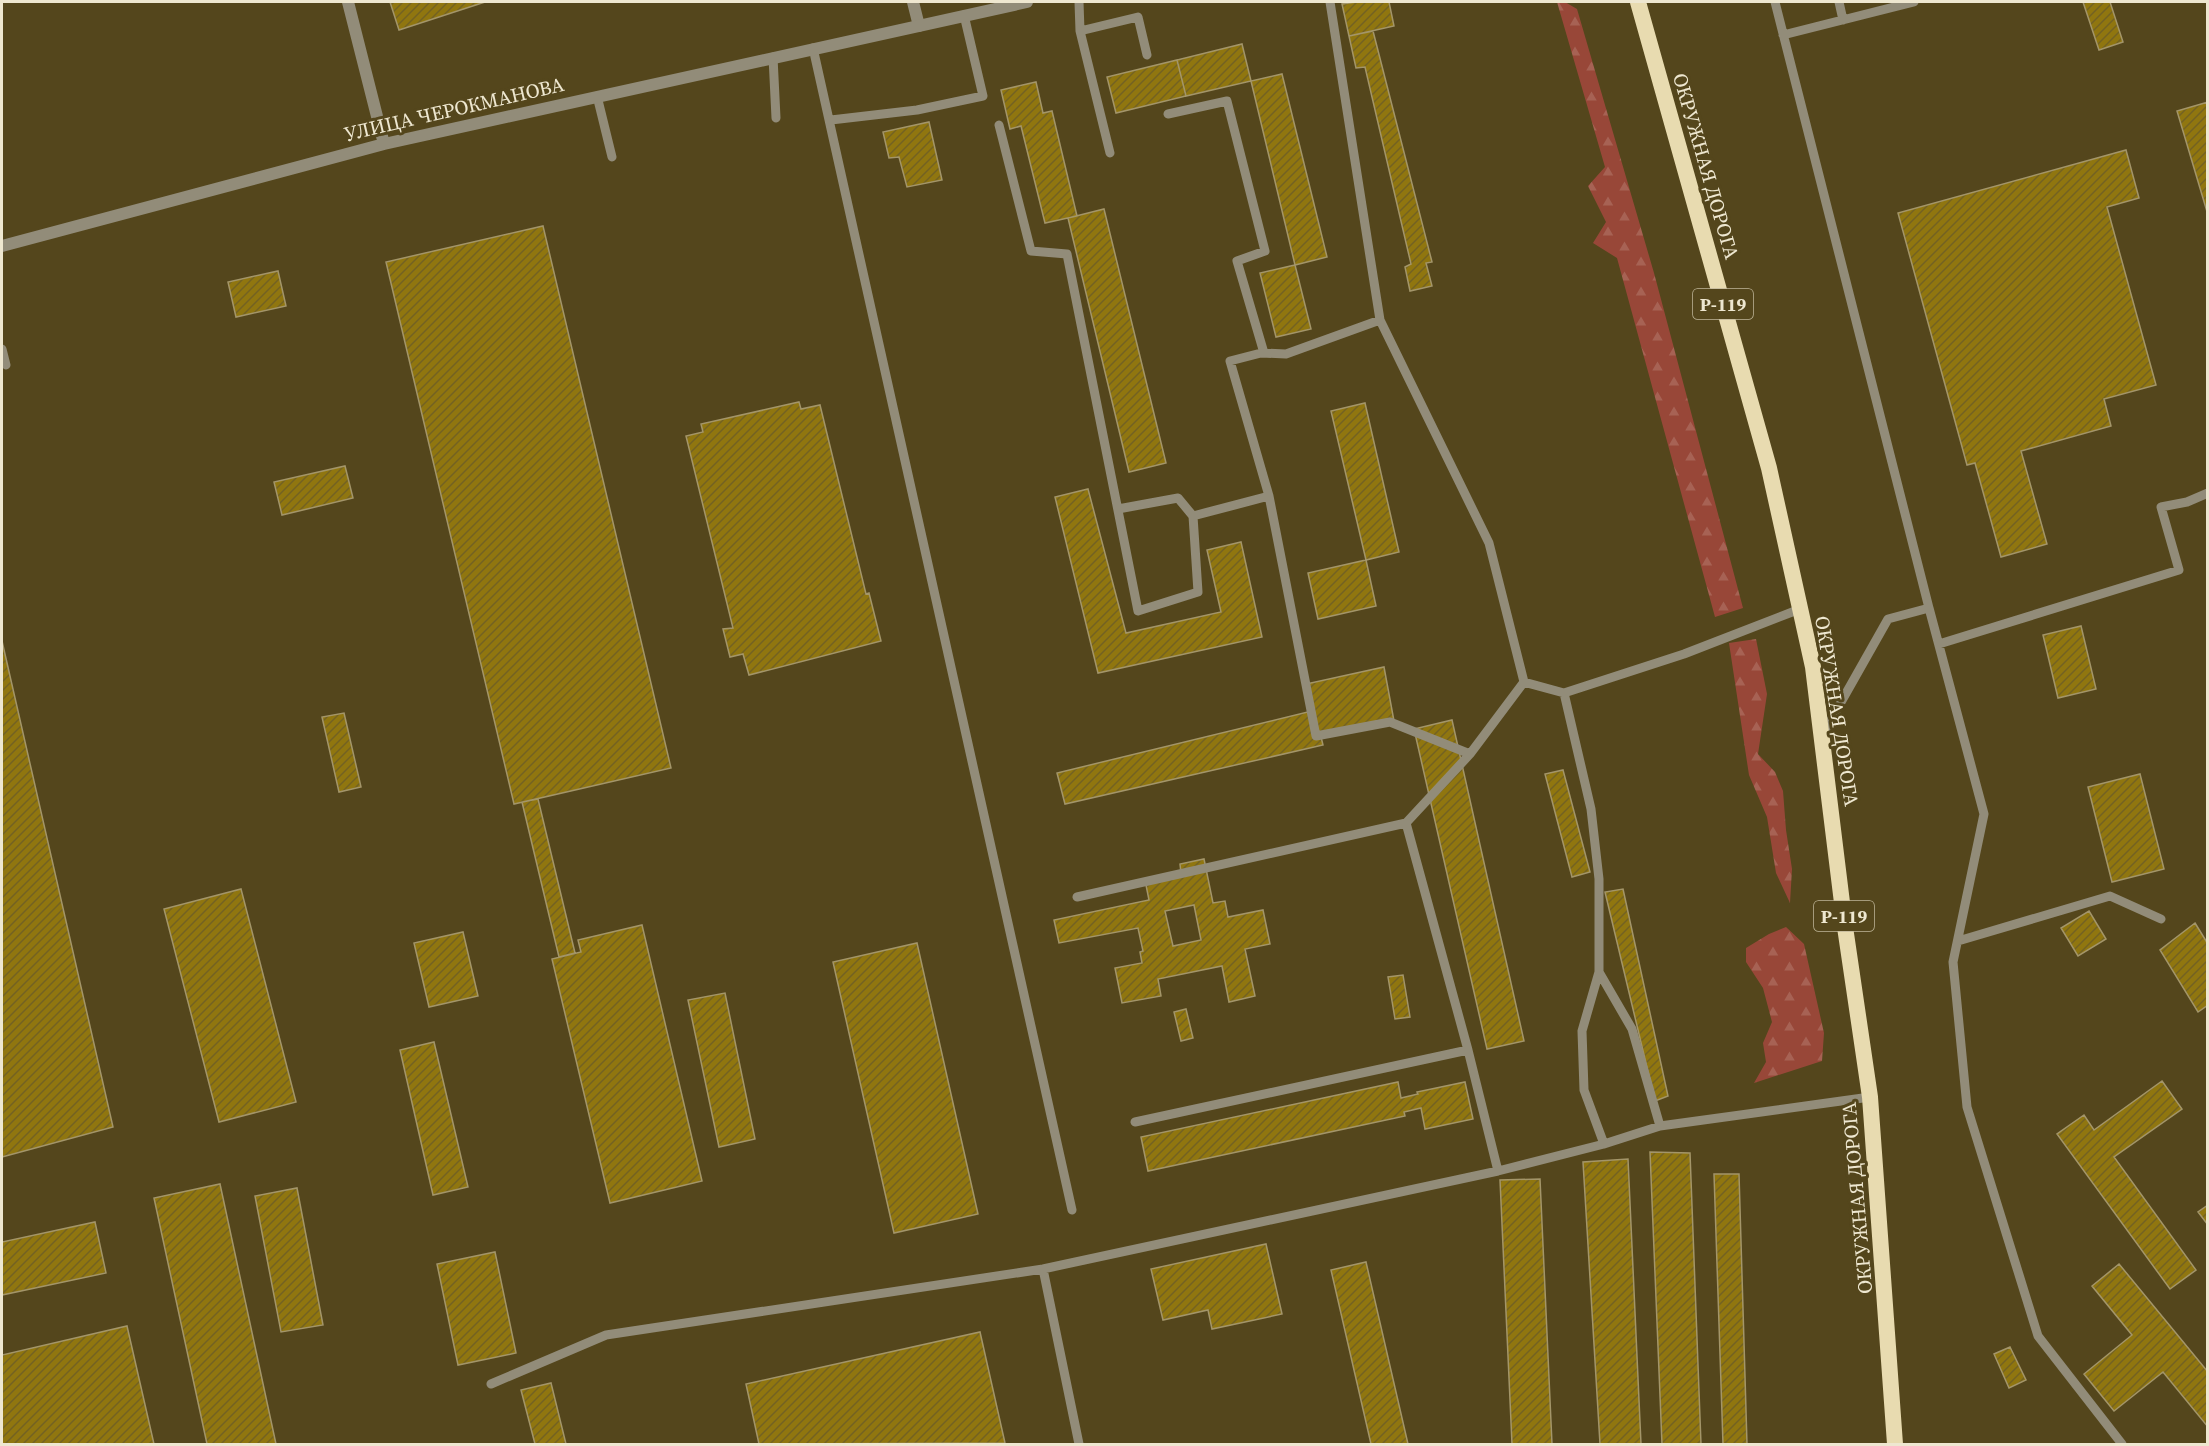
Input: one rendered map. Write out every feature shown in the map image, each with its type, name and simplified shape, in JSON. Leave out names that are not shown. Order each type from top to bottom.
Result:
[{"type":"highway","name":"ОКРУЖНАЯ ДОРОГА","points":[[1638,2],[1769,468],[1813,667],[1845,927],[1870,1097],[1895,1444]]},
{"type":"street","points":[[348,2],[384,144]]},
{"type":"street","points":[[913,2],[920,26]]},
{"type":"street","name":"УЛИЦА ЧЕРОКМАНОВА","points":[[2,246],[384,144],[1027,2]]},
{"type":"lane","points":[[1079,2],[1080,31],[1110,153]]},
{"type":"lane","points":[[1330,2],[1380,320],[1489,543],[1524,682]]},
{"type":"lane","points":[[1775,2],[1929,608],[1984,814],[1953,962],[1967,1107],[2038,1336],[2122,1444]]},
{"type":"lane","points":[[1839,2],[1843,20]]},
{"type":"lane","points":[[1784,35],[1914,2]]},
{"type":"lane","points":[[831,120],[917,110],[983,96],[964,15]]},
{"type":"lane","points":[[1080,31],[1138,17],[1147,55]]},
{"type":"lane","points":[[813,48],[831,120],[1072,1210]]},
{"type":"lane","points":[[773,57],[776,118]]},
{"type":"lane","points":[[597,96],[612,157]]},
{"type":"lane","points":[[1168,114],[1227,101],[1265,251],[1237,261],[1264,353]]},
{"type":"lane","points":[[999,125],[1031,251],[1066,254],[1138,611],[1198,592],[1193,516],[1178,498],[1118,509]]},
{"type":"lane","points":[[1380,320],[1286,354],[1264,353],[1230,361],[1269,496],[1316,736],[1390,722],[1470,754]]},
{"type":"lane","points":[[2,349],[6,365]]},
{"type":"lane","points":[[1939,644],[2179,570],[2161,507],[2187,502],[2208,494]]},
{"type":"lane","points":[[1193,516],[1269,496]]},
{"type":"lane","points":[[1823,734],[1888,619],[1929,608]]},
{"type":"lane","points":[[1524,682],[1564,693],[1684,654],[1800,609]]},
{"type":"lane","points":[[1077,897],[1406,823],[1470,754],[1524,682]]},
{"type":"lane","points":[[1564,693],[1591,809],[1599,879],[1599,972],[1581,1031],[1584,1090],[1604,1144]]},
{"type":"lane","points":[[1406,823],[1468,1050],[1497,1171]]},
{"type":"lane","points":[[1958,941],[2110,896],[2162,919]]},
{"type":"lane","points":[[1599,972],[1632,1029],[1660,1126]]},
{"type":"lane","points":[[1135,1122],[1468,1050]]},
{"type":"lane","points":[[491,1384],[606,1335],[1043,1269],[1497,1171],[1604,1144],[1660,1126],[1870,1097]]},
{"type":"lane","points":[[1043,1269],[1079,1444]]},
{"type":"green space","points":[[1557,2],[1565,2],[1577,9],[1654,273],[1743,608],[1715,617],[1617,258],[1593,243],[1606,222],[1588,186],[1605,167]]},
{"type":"green space","points":[[1756,639],[1767,694],[1758,754],[1775,772],[1783,791],[1792,869],[1790,903],[1776,873],[1767,817],[1749,775],[1729,643]]},
{"type":"green space","points":[[1786,927],[1804,944],[1824,1033],[1822,1061],[1754,1083],[1766,1062],[1763,1043],[1772,1022],[1763,988],[1746,962],[1746,948]]},
{"type":"building","points":[[390,2],[485,2],[399,30]]},
{"type":"building","points":[[1389,2],[1394,26],[1349,36],[1342,4]]},
{"type":"building","points":[[2083,2],[2110,2],[2123,42],[2099,50]]},
{"type":"building","points":[[1373,31],[1432,262],[1426,263],[1432,286],[1410,291],[1405,267],[1411,264],[1365,67],[1356,68],[1349,36]]},
{"type":"building","points":[[1242,44],[1251,81],[1186,96],[1177,60]]},
{"type":"building","points":[[1177,60],[1186,96],[1116,113],[1107,77]]},
{"type":"building","points":[[1282,74],[1327,257],[1295,265],[1251,81]]},
{"type":"building","points":[[1036,82],[1043,113],[1052,111],[1077,216],[1045,223],[1021,126],[1010,129],[1001,90]]},
{"type":"building","points":[[2208,102],[2208,215],[2177,111]]},
{"type":"building","points":[[929,122],[942,180],[907,187],[899,157],[889,158],[883,132]]},
{"type":"building","points":[[2126,150],[2139,198],[2107,207],[2156,385],[2104,399],[2111,426],[2021,451],[2047,544],[2001,557],[1975,463],[1967,465],[1898,213]]},
{"type":"building","points":[[1104,209],[1166,463],[1129,472],[1068,218]]},
{"type":"building","points":[[543,226],[671,768],[514,804],[386,262]]},
{"type":"building","points":[[1295,265],[1311,329],[1276,337],[1260,273]]},
{"type":"building","points":[[278,271],[286,306],[236,317],[228,282]]},
{"type":"building","points":[[799,402],[801,409],[820,405],[866,594],[869,593],[881,641],[749,675],[743,654],[730,657],[723,629],[733,628],[686,436],[703,432],[701,424]]},
{"type":"building","points":[[1365,403],[1399,552],[1366,560],[1331,411]]},
{"type":"building","points":[[345,466],[353,498],[282,515],[274,482]]},
{"type":"building","points":[[1088,489],[1126,633],[1221,612],[1207,550],[1241,542],[1262,637],[1098,673],[1055,497]]},
{"type":"building","points":[[1366,560],[1376,606],[1318,619],[1308,573]]},
{"type":"building","points":[[2081,626],[2096,689],[2058,698],[2043,635]]},
{"type":"building","points":[[2,641],[113,1127],[2,1157]]},
{"type":"building","points":[[1384,667],[1394,721],[1321,737],[1323,745],[1065,804],[1057,773],[1312,711],[1306,684]]},
{"type":"building","points":[[344,713],[361,787],[339,792],[322,717]]},
{"type":"building","points":[[1452,720],[1524,1041],[1487,1049],[1414,729]]},
{"type":"building","points":[[1563,770],[1590,872],[1572,877],[1545,774]]},
{"type":"building","points":[[2140,774],[2164,869],[2112,882],[2088,787]]},
{"type":"building","points":[[538,799],[575,953],[559,957],[522,802]]},
{"type":"building","points":[[1204,859],[1213,903],[1225,901],[1228,917],[1263,910],[1270,944],[1245,949],[1255,996],[1229,1002],[1222,966],[1158,979],[1161,996],[1122,1003],[1115,968],[1142,963],[1140,952],[1143,951],[1138,928],[1059,943],[1054,920],[1149,900],[1145,880],[1181,873],[1180,864]],"holes":[[[1194,905],[1201,940],[1173,946],[1165,911]]]},
{"type":"building","points":[[241,889],[296,1102],[219,1122],[164,909]]},
{"type":"building","points":[[1623,889],[1668,1096],[1655,1101],[1605,892]]},
{"type":"building","points":[[2089,911],[2106,939],[2078,956],[2061,928]]},
{"type":"building","points":[[2195,923],[2208,944],[2208,1005],[2198,1012],[2160,950]]},
{"type":"building","points":[[642,925],[702,1181],[610,1203],[552,959],[581,952],[578,940]]},
{"type":"building","points":[[463,932],[478,996],[429,1007],[414,943]]},
{"type":"building","points":[[917,943],[978,1214],[894,1233],[833,962]]},
{"type":"building","points":[[1403,975],[1410,1017],[1395,1019],[1388,977]]},
{"type":"building","points":[[725,993],[755,1139],[719,1147],[688,1000]]},
{"type":"building","points":[[1186,1009],[1193,1038],[1181,1041],[1174,1012]]},
{"type":"building","points":[[434,1042],[468,1187],[433,1195],[400,1050]]},
{"type":"building","points":[[2162,1081],[2182,1109],[2114,1157],[2196,1270],[2170,1289],[2057,1134],[2084,1115],[2094,1130]]},
{"type":"building","points":[[1398,1082],[1401,1098],[1418,1094],[1417,1092],[1465,1082],[1473,1119],[1425,1129],[1421,1108],[1404,1112],[1405,1116],[1148,1171],[1141,1137]]},
{"type":"building","points":[[1650,1152],[1690,1153],[1701,1444],[1662,1444]]},
{"type":"building","points":[[1628,1159],[1641,1444],[1600,1444],[1583,1162]]},
{"type":"building","points":[[1714,1174],[1739,1174],[1747,1444],[1723,1444]]},
{"type":"building","points":[[1540,1179],[1552,1444],[1512,1444],[1500,1180]]},
{"type":"building","points":[[220,1184],[276,1444],[207,1444],[154,1198]]},
{"type":"building","points":[[297,1188],[323,1325],[281,1332],[255,1196]]},
{"type":"building","points":[[2208,1205],[2208,1225],[2198,1212]]},
{"type":"building","points":[[95,1222],[106,1273],[2,1295],[2,1242]]},
{"type":"building","points":[[1266,1244],[1282,1314],[1212,1329],[1208,1310],[1163,1320],[1151,1269]]},
{"type":"building","points":[[495,1252],[516,1353],[458,1365],[437,1264]]},
{"type":"building","points":[[1366,1262],[1408,1444],[1371,1444],[1331,1270]]},
{"type":"building","points":[[2119,1264],[2208,1372],[2208,1427],[2163,1372],[2114,1411],[2084,1374],[2132,1335],[2092,1286]]},
{"type":"building","points":[[127,1326],[154,1444],[2,1444],[2,1355]]},
{"type":"building","points":[[980,1332],[1005,1443],[759,1444],[746,1384]]},
{"type":"building","points":[[2010,1347],[2026,1380],[2009,1388],[1994,1354]]},
{"type":"building","points":[[551,1383],[566,1444],[535,1444],[521,1390]]}]
